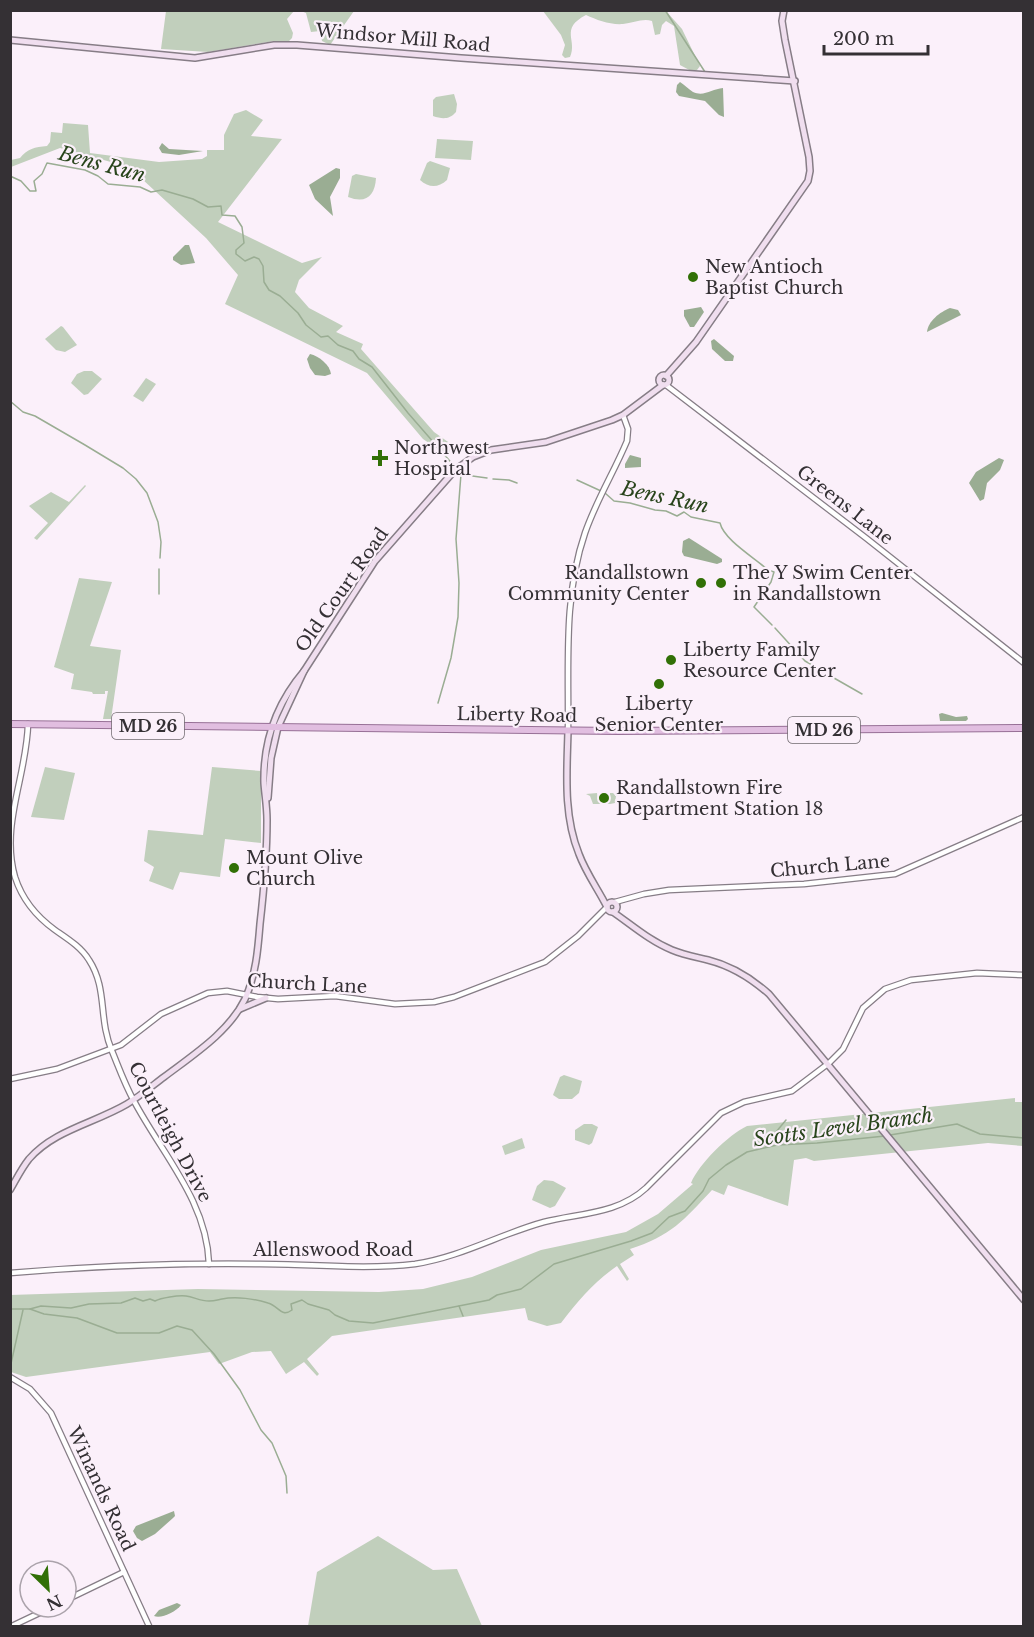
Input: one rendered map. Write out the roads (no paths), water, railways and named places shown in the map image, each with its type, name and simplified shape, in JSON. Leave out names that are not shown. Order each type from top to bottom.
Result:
[{"type":"main road","name":"Old Court Road","points":[[10,1191],[27,1162],[43,1146],[133,1100],[218,1033],[238,1010],[254,972],[266,872],[267,809],[264,765],[282,700],[304,671],[375,561],[457,469],[473,457],[491,450],[546,442],[623,415],[665,382],[696,342],[808,181],[809,157],[785,40],[782,21],[784,10]]},
{"type":"main road","name":"Windsor Mill Road","points":[[10,40],[195,58],[274,45],[297,45],[795,81]]},
{"type":"main road","name":"Liberty Road","points":[[10,724],[568,731],[1023,728]]},
{"type":"main road","points":[[568,731],[567,802],[571,828],[579,855],[602,896],[636,930],[661,945],[721,964],[750,978],[778,1003],[1023,1300]]},
{"type":"main road","points":[[238,1010],[266,998]]},
{"type":"street","name":"Greens Lane","points":[[665,382],[1023,663]]},
{"type":"street","points":[[568,731],[569,626],[572,590],[585,534],[627,441],[628,429],[623,415]]},
{"type":"street","name":"Courtleigh Drive","points":[[28,724],[27,748],[13,818],[12,857],[16,878],[30,906],[44,921],[75,944],[93,967],[101,990],[104,1028],[111,1049],[133,1100],[170,1157],[198,1214],[206,1238],[209,1264]]},
{"type":"street","name":"Church Lane","points":[[10,1079],[57,1069],[111,1049],[128,1041],[161,1014],[200,996],[217,991],[266,998],[335,996],[395,1004],[443,1000],[537,966],[551,958],[599,916],[627,899],[669,890],[804,884],[895,874],[1023,817]]},
{"type":"street","name":"Allenswood Road","points":[[10,1273],[209,1264],[382,1266],[420,1263],[455,1255],[543,1223],[616,1207],[640,1194],[721,1113],[744,1102],[792,1091],[829,1064],[843,1049],[862,1008],[878,994],[892,986],[911,980],[977,973],[1023,975]]},
{"type":"street","name":"Winands Road","points":[[10,1377],[35,1393],[51,1413],[149,1626]]},
{"type":"street","points":[[78,1594],[124,1572]]},
{"type":"street","points":[[12,1626],[27,1619]]},
{"type":"waterway","points":[[665,10],[705,72]]},
{"type":"waterway","name":"Bens Run","points":[[10,176],[21,181],[30,191],[36,191],[34,181],[42,174],[47,163],[85,170],[108,184],[140,187],[151,192],[162,190],[193,199],[208,207],[221,206],[222,215],[235,216],[242,227],[244,243],[236,250],[236,254],[245,261],[254,257],[259,259],[263,266],[264,282],[269,290],[280,296],[298,313],[306,325],[321,337],[328,336],[338,345],[353,351],[359,359],[372,367],[455,467]]},
{"type":"waterway","points":[[10,401],[23,412],[35,416],[85,445],[123,468],[136,479],[147,493],[158,522],[161,542],[160,558]]},
{"type":"waterway","name":"Bens Run","points":[[459,470],[465,475],[487,478]]},
{"type":"waterway","points":[[438,703],[451,658],[458,617],[459,583],[456,539],[461,474]]},
{"type":"waterway","name":"Bens Run","points":[[493,479],[517,483]]},
{"type":"waterway","name":"Bens Run","points":[[577,480],[601,491]]},
{"type":"waterway","name":"Bens Run","points":[[605,493],[614,501],[666,511],[677,516],[684,512],[691,517],[720,523],[727,536],[768,570],[774,572],[771,582],[754,607],[772,625]]},
{"type":"waterway","points":[[159,569],[159,594]]},
{"type":"waterway","name":"Bens Run","points":[[775,628],[805,661],[825,672]]},
{"type":"waterway","name":"Bens Run","points":[[834,678],[862,694]]},
{"type":"waterway","points":[[766,1147],[786,1120]]},
{"type":"waterway","name":"Scotts Level Branch","points":[[890,1135],[957,1124],[980,1134],[1024,1138]]},
{"type":"waterway","name":"Scotts Level Branch","points":[[10,1309],[30,1309],[41,1306],[71,1308],[89,1304],[121,1303],[135,1298],[155,1301],[183,1296],[209,1301],[233,1298],[251,1299],[272,1304],[285,1313],[292,1310],[291,1304],[302,1300],[329,1310],[349,1321],[373,1323],[489,1300],[497,1295],[521,1289],[554,1264],[652,1233],[669,1217],[685,1211],[703,1191],[709,1179],[747,1152],[777,1145],[885,1136]]},
{"type":"waterway","points":[[459,1306],[463,1316]]},
{"type":"waterway","points":[[30,1309],[44,1314],[77,1318],[117,1333],[159,1333],[177,1326],[192,1330],[214,1354],[240,1390],[261,1430],[272,1443],[286,1476],[287,1493]]},
{"type":"waterway","points":[[10,1368],[23,1310]]},
{"type":"place","name":"New Antioch Baptist Church","points":[[693,277]]},
{"type":"place","name":"Northwest Hospital","points":[[380,458]]},
{"type":"place","name":"Randallstown Community Center","points":[[701,583]]},
{"type":"place","name":"The Y Swim Center in Randallstown","points":[[721,583]]},
{"type":"place","name":"Liberty Family Resource Center","points":[[671,660]]},
{"type":"place","name":"Liberty Senior Center","points":[[659,684]]},
{"type":"place","name":"Randallstown Fire Department Station 18","points":[[604,798]]},
{"type":"place","name":"Mount Olive Church","points":[[234,868]]}]
